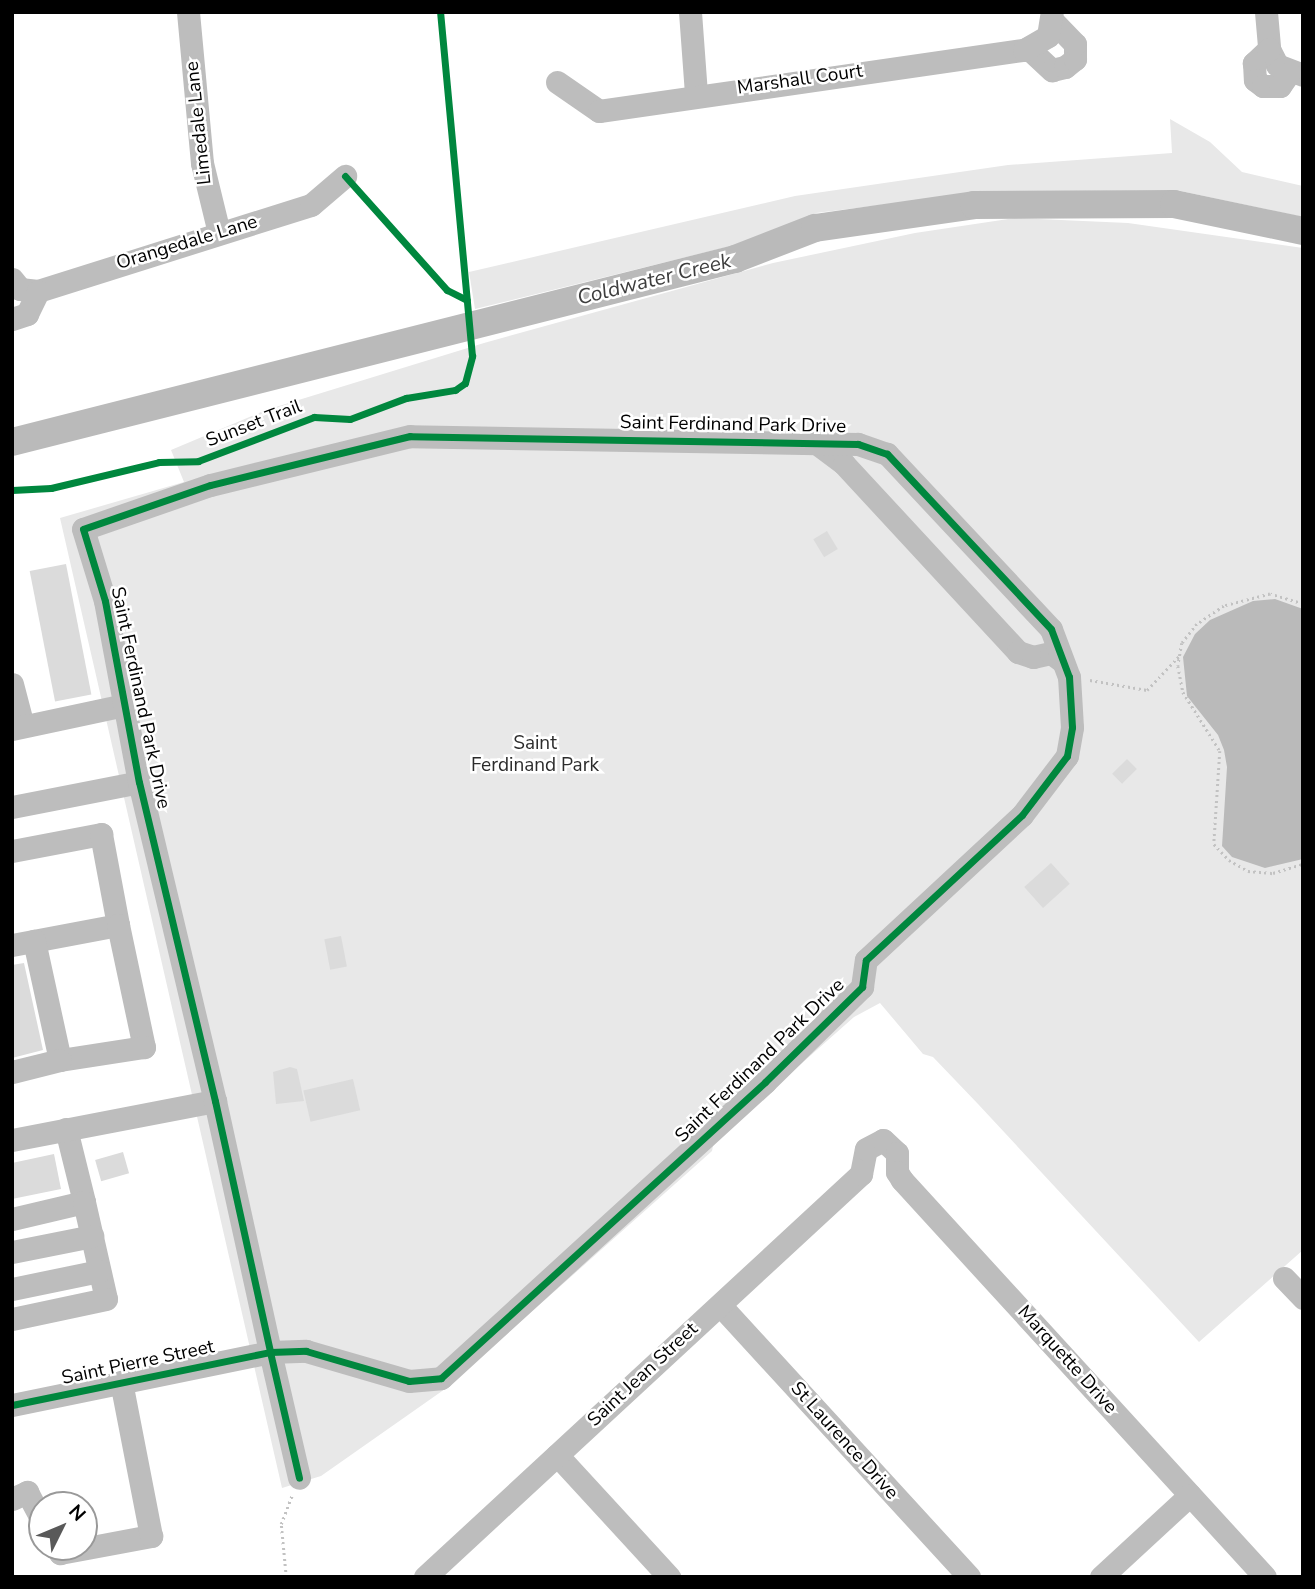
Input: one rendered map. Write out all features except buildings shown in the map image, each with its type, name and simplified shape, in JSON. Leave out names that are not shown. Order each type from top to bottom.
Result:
[{"type":"street","name":"Limedale Lane","points":[[188,12],[202,163],[219,233]]},
{"type":"street","points":[[690,12],[696,94]]},
{"type":"street","points":[[1266,12],[1285,65]]},
{"type":"street","points":[[1028,48],[1052,70],[1065,68],[1076,59],[1075,44],[1051,23]]},
{"type":"street","name":"Marshall Court","points":[[557,82],[599,111],[696,94],[1028,48],[1051,23]]},
{"type":"street","name":"Orangedale Lane","points":[[23,286],[311,205],[345,176]]},
{"type":"street","points":[[12,319],[27,314],[23,286]]},
{"type":"street","name":"Saint Ferdinand Park Drive","points":[[270,1352],[306,1352],[409,1381],[441,1378],[765,1082],[862,986],[866,960],[1021,815],[1067,756],[1072,727],[1066,669],[1051,629],[887,454],[858,444],[410,436],[231,479],[83,529],[105,601],[139,782],[215,1101],[270,1352],[299,1478]]},
{"type":"street","name":"Saint Ferdinand Park Drive","points":[[819,445],[844,464],[1018,652],[1032,657],[1051,653],[1066,669]]},
{"type":"street","points":[[12,684],[18,727],[124,705]]},
{"type":"street","points":[[12,807],[139,782]]},
{"type":"street","points":[[12,851],[101,834],[144,1047],[60,1060],[12,1072]]},
{"type":"street","points":[[60,1060],[23,943],[118,925]]},
{"type":"street","points":[[12,1140],[215,1101]]},
{"type":"street","points":[[12,1320],[106,1299],[66,1129]]},
{"type":"street","name":"Marquette Drive","points":[[883,1140],[897,1153],[897,1172],[1265,1577]]},
{"type":"street","name":"Saint Jean Street","points":[[425,1577],[861,1174],[866,1149],[883,1140]]},
{"type":"street","points":[[861,1174],[897,1172]]},
{"type":"street","points":[[12,1219],[84,1202]]},
{"type":"street","points":[[12,1252],[92,1236]]},
{"type":"street","points":[[12,1289],[99,1271]]},
{"type":"street","points":[[1284,1278],[1303,1298]]},
{"type":"street","name":"St Laurence Drive","points":[[720,1305],[969,1577]]},
{"type":"street","name":"Saint Pierre Street","points":[[12,1405],[270,1352]]},
{"type":"street","points":[[98,1546],[151,1536],[121,1382]]},
{"type":"street","points":[[557,1455],[669,1577]]},
{"type":"street","points":[[12,1499],[28,1494]]},
{"type":"street","points":[[1101,1577],[1190,1495]]},
{"type":"path","points":[[1303,604],[1270,594],[1224,606],[1197,624],[1182,643],[1180,656],[1183,692],[1220,751],[1214,844],[1229,860],[1248,871],[1273,873],[1303,864]]},
{"type":"path","points":[[1066,669],[1147,690],[1180,656]]},
{"type":"path","points":[[286,1577],[281,1524],[299,1478]]},
{"type":"green space","points":[[1170,119],[1210,142],[1242,172],[1303,186],[1303,217],[1176,190],[986,192],[816,213],[739,244],[475,309],[469,272],[795,196],[1008,165],[1172,153]]},
{"type":"green space","name":"Saint Ferdinand Park","points":[[1015,218],[1128,223],[1303,248],[1303,1250],[1199,1342],[933,1057],[923,1054],[880,1003],[854,1017],[714,1141],[712,1151],[445,1389],[321,1476],[282,1488],[60,518],[184,482],[171,450],[266,410],[484,343],[773,263],[915,233]]},
{"type":"shaded area","points":[[1275,599],[1303,609],[1303,859],[1265,868],[1232,857],[1222,846],[1227,767],[1224,750],[1218,735],[1187,696],[1183,657],[1195,634],[1210,620],[1253,601]]},
{"type":"waterway","name":"Coldwater Creek","points":[[12,442],[735,259],[815,228],[974,205],[1174,204],[1303,231]]},
{"type":"cycle path","name":"Sunset Trail","points":[[12,490],[51,488],[159,462],[198,461],[314,417],[350,419],[406,398],[455,390],[465,383],[472,356],[440,12]]},
{"type":"cycle path","points":[[345,176],[447,290],[467,300]]},
{"type":"cycle path","points":[[12,1405],[270,1352],[306,1351],[409,1381],[441,1378],[765,1082],[862,987],[866,960],[1022,815],[1067,756],[1072,727],[1069,677],[1051,629],[887,454],[858,444],[410,436],[210,485],[83,529],[105,601],[139,782],[215,1101],[270,1352],[299,1478]]}]
